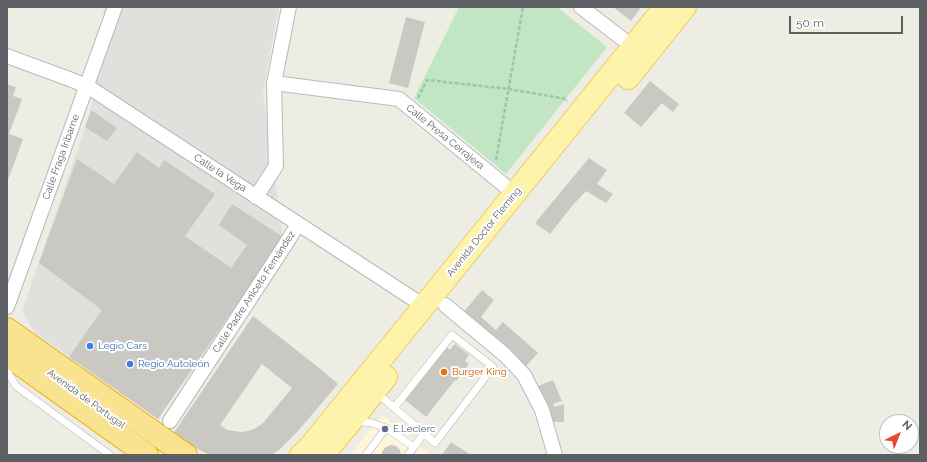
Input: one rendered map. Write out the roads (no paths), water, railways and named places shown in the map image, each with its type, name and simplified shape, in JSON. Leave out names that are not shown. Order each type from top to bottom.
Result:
[{"type":"highway","points":[[7,328],[186,455]]},
{"type":"highway","name":"Avenida de Portugal","points":[[7,342],[164,455]]},
{"type":"highway","name":"Avenida de Portugal","points":[[7,355],[147,455]]},
{"type":"highway","points":[[7,371],[122,455]]},
{"type":"main road","name":"Avenida Doctor Fleming","points":[[323,455],[375,391],[515,194],[665,7]]},
{"type":"main road","name":"Avenida Doctor Fleming","points":[[301,455],[308,449],[434,306],[685,7]]},
{"type":"street","name":"Calle Fraga Iribarne","points":[[7,307],[115,7]]},
{"type":"street","points":[[256,197],[276,166],[274,83],[289,7]]},
{"type":"street","points":[[581,7],[633,47]]},
{"type":"street","name":"Calle la Vega","points":[[7,56],[87,86],[298,224],[434,306],[505,355],[524,375],[542,410],[555,455]]},
{"type":"street","name":"Calle Presa Cerrajera","points":[[274,83],[399,99],[515,194]]},
{"type":"street","name":"Calle Padre Aniceto Fernández","points":[[170,421],[298,224]]},
{"type":"lane","points":[[375,391],[394,408],[435,443],[492,367],[452,335],[394,408]]},
{"type":"lane","points":[[7,371],[16,386],[110,455]]},
{"type":"lane","points":[[352,420],[362,423],[372,423],[386,428],[414,447]]},
{"type":"lane","points":[[366,455],[386,428]]},
{"type":"lane","points":[[408,455],[424,433]]},
{"type":"place","name":"Legio Cars","points":[[90,346]]},
{"type":"place","name":"Regio Autoleón","points":[[130,364]]},
{"type":"place","name":"Burger King","points":[[444,372]]},
{"type":"place","name":"E.Leclerc","points":[[385,429]]}]
